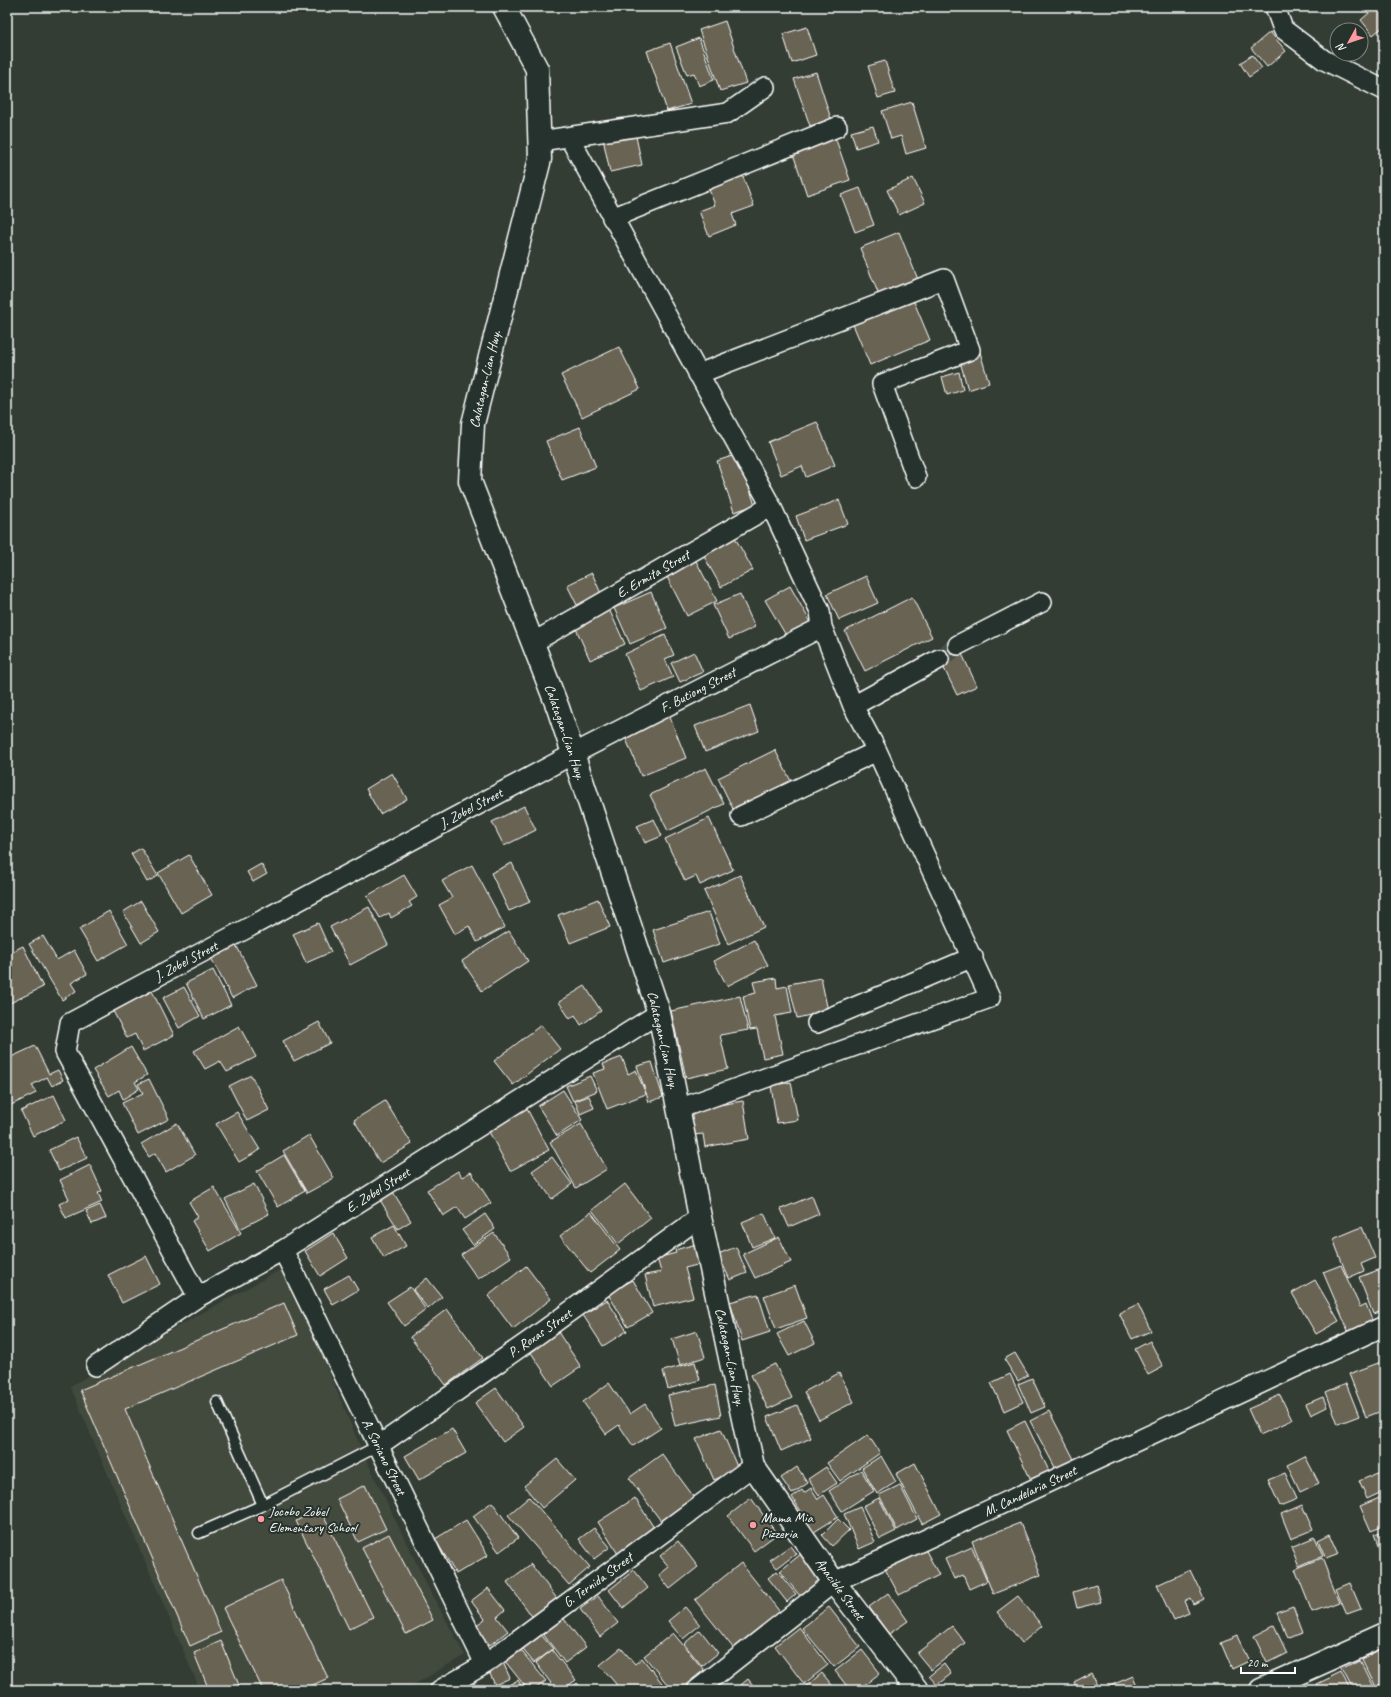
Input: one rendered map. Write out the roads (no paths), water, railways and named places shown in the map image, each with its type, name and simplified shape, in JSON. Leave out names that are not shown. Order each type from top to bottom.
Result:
[{"type":"main road","name":"Calatagan-Lian Hwy.","points":[[504,7],[537,69],[540,159],[473,424],[470,481],[534,642],[558,708],[659,1013],[700,1218],[753,1466]]},
{"type":"main road","name":"Apacible Street","points":[[753,1466],[834,1582],[917,1690]]},
{"type":"main road","points":[[1261,1690],[1384,1635]]},
{"type":"street","points":[[1275,7],[1283,29],[1324,60],[1384,90]]},
{"type":"street","points":[[540,141],[728,113],[765,87]]},
{"type":"street","points":[[612,218],[837,127]]},
{"type":"street","points":[[569,137],[771,506],[820,611],[822,627],[853,706],[876,751],[973,957],[990,998],[678,1109]]},
{"type":"street","points":[[698,374],[944,279],[970,350],[882,384],[916,477]]},
{"type":"street","name":"E. Ermita Street","points":[[534,642],[771,506]]},
{"type":"street","points":[[958,645],[1042,602]]},
{"type":"street","name":"F. Butiong Street","points":[[573,754],[822,627]]},
{"type":"street","points":[[853,706],[939,659]]},
{"type":"street","points":[[742,816],[876,751]]},
{"type":"street","name":"J. Zobel Street","points":[[198,1297],[65,1052],[70,1024],[573,754]]},
{"type":"street","points":[[817,1023],[973,957]]},
{"type":"street","name":"E. Zobel Street","points":[[96,1366],[198,1297],[283,1250],[659,1013]]},
{"type":"street","name":"P. Roxas Street","points":[[378,1446],[700,1218]]},
{"type":"street","name":"A. Soriano Street","points":[[283,1250],[484,1664]]},
{"type":"street","name":"M. Candelaria Street","points":[[697,1690],[834,1582],[1384,1326]]},
{"type":"street","name":"G. Ternida Street","points":[[440,1690],[484,1664],[753,1466]]},
{"type":"lane","points":[[217,1402],[263,1505]]},
{"type":"lane","points":[[199,1533],[263,1505],[378,1446]]},
{"type":"tunnel","points":[[939,659],[958,645]]},
{"type":"place","name":"Jocobo Zobel Elementary School","points":[[261,1519]]},
{"type":"place","name":"Mama Mia Pizzeria","points":[[753,1525]]}]
